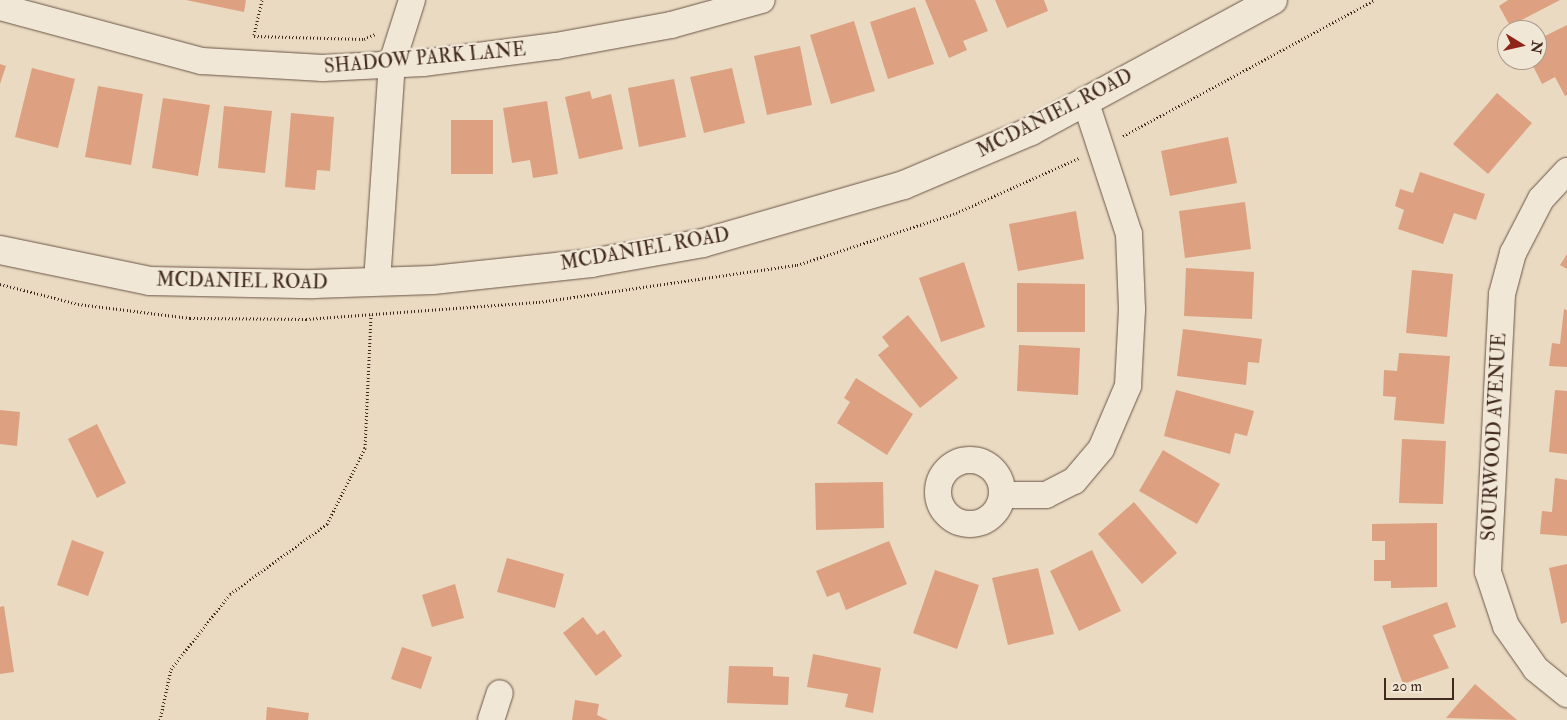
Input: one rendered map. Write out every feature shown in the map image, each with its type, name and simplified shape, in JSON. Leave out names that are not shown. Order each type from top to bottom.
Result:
[{"type":"main road","name":"MCDANIEL ROAD","points":[[0,250],[150,282],[378,282],[591,263],[703,243],[904,185],[1031,130],[1273,0]]},
{"type":"street","points":[[378,282],[392,63],[412,0]]},
{"type":"street","name":"SHADOW PARK LANE","points":[[0,7],[202,61],[323,68],[392,63],[595,40],[671,25],[762,0]]},
{"type":"street","points":[[1003,495],[1046,495],[1074,481],[1115,426],[1128,386],[1132,309],[1129,234],[1085,100]]},
{"type":"street","name":"SOURWOOD AVENUE","points":[[1567,171],[1541,199],[1513,253],[1502,294],[1488,572],[1506,626],[1536,670],[1567,694]]},
{"type":"street","points":[[491,720],[500,692]]},
{"type":"path","points":[[262,0],[254,36],[364,39],[382,31]]},
{"type":"path","points":[[160,720],[171,669],[230,594],[327,524],[366,448],[371,315]]},
{"type":"building","points":[[186,0],[246,0],[244,12]]},
{"type":"building","points":[[925,0],[975,0],[988,31],[963,41],[967,50],[949,58]]},
{"type":"building","points":[[995,0],[1044,0],[1048,11],[1007,28]]},
{"type":"building","points":[[1508,0],[1560,0],[1522,20],[1507,20],[1499,6]]},
{"type":"building","points":[[915,7],[934,64],[888,79],[870,22]]},
{"type":"building","points":[[854,21],[875,91],[831,104],[810,35]]},
{"type":"building","points":[[1567,25],[1567,95],[1565,96],[1555,77],[1542,84],[1535,70],[1547,70],[1547,35]]},
{"type":"building","points":[[800,46],[812,105],[767,115],[754,56]]},
{"type":"building","points":[[0,64],[6,66],[0,84]]},
{"type":"building","points":[[32,68],[75,79],[58,148],[15,137]]},
{"type":"building","points":[[732,68],[745,123],[704,133],[690,77]]},
{"type":"building","points":[[674,79],[686,137],[639,147],[628,88]]},
{"type":"building","points":[[98,86],[143,94],[131,165],[85,157]]},
{"type":"building","points":[[590,91],[592,99],[611,94],[623,149],[579,159],[565,97]]},
{"type":"building","points":[[1497,93],[1532,123],[1488,174],[1453,144]]},
{"type":"building","points":[[163,98],[210,105],[198,176],[152,168]]},
{"type":"building","points":[[547,101],[558,174],[533,178],[530,160],[512,163],[503,108]]},
{"type":"building","points":[[224,106],[272,111],[265,173],[218,168]]},
{"type":"building","points":[[291,113],[334,117],[330,171],[317,170],[315,190],[285,187]]},
{"type":"building","points":[[451,120],[493,120],[493,174],[451,174]]},
{"type":"building","points":[[1228,137],[1237,183],[1170,196],[1161,151]]},
{"type":"building","points":[[1420,172],[1485,194],[1476,220],[1454,213],[1443,244],[1398,229],[1404,210],[1395,206],[1400,189],[1413,193]]},
{"type":"building","points":[[1245,202],[1251,249],[1185,258],[1179,211]]},
{"type":"building","points":[[1076,211],[1084,259],[1018,271],[1009,224]]},
{"type":"building","points":[[1567,254],[1567,269],[1560,265]]},
{"type":"building","points":[[964,262],[985,327],[941,342],[919,278]]},
{"type":"building","points":[[1186,268],[1254,272],[1252,319],[1184,316]]},
{"type":"building","points":[[1412,270],[1453,274],[1447,337],[1406,333]]},
{"type":"building","points":[[1017,283],[1085,284],[1085,332],[1017,332]]},
{"type":"building","points":[[1564,309],[1567,310],[1567,367],[1549,366],[1552,343],[1560,344]]},
{"type":"building","points":[[908,315],[958,378],[920,408],[878,355],[889,346],[882,337]]},
{"type":"building","points":[[1183,329],[1262,339],[1259,363],[1248,362],[1246,385],[1177,376]]},
{"type":"building","points":[[1019,345],[1080,348],[1078,395],[1017,391]]},
{"type":"building","points":[[1399,353],[1450,356],[1444,424],[1394,420],[1396,397],[1383,396],[1384,370],[1397,371]]},
{"type":"building","points":[[856,378],[913,414],[887,455],[837,423],[850,402],[844,398]]},
{"type":"building","points":[[1176,390],[1254,411],[1247,436],[1235,433],[1230,454],[1164,436]]},
{"type":"building","points":[[1555,390],[1567,391],[1567,454],[1549,452]]},
{"type":"building","points":[[0,410],[20,412],[17,446],[0,444]]},
{"type":"building","points":[[97,424],[126,483],[97,498],[68,439]]},
{"type":"building","points":[[1402,439],[1446,441],[1443,504],[1399,503]]},
{"type":"building","points":[[1163,450],[1220,484],[1197,524],[1139,491]]},
{"type":"building","points":[[1555,478],[1567,480],[1567,536],[1540,534],[1542,511],[1552,512]]},
{"type":"building","points":[[883,482],[884,528],[816,530],[815,483]]},
{"type":"building","points":[[1134,502],[1177,553],[1142,584],[1098,534]]},
{"type":"building","points":[[1437,523],[1437,587],[1391,588],[1391,581],[1374,581],[1374,560],[1385,560],[1385,541],[1372,541],[1372,524]]},
{"type":"building","points":[[72,540],[104,552],[88,596],[57,585]]},
{"type":"building","points":[[889,541],[907,584],[846,610],[839,592],[827,597],[816,571]]},
{"type":"building","points":[[1092,550],[1121,611],[1079,631],[1050,571]]},
{"type":"building","points":[[507,558],[564,574],[555,608],[497,592]]},
{"type":"building","points":[[1567,564],[1567,622],[1561,624],[1549,568]]},
{"type":"building","points":[[1038,568],[1054,634],[1008,645],[992,578]]},
{"type":"building","points":[[935,570],[979,585],[957,649],[913,633]]},
{"type":"building","points":[[455,584],[464,618],[432,627],[422,595]]},
{"type":"building","points":[[1447,602],[1456,627],[1433,635],[1449,668],[1403,684],[1382,626]]},
{"type":"building","points":[[4,606],[14,672],[0,674],[0,607]]},
{"type":"building","points":[[583,617],[597,635],[604,630],[622,656],[596,676],[563,633]]},
{"type":"building","points":[[402,647],[432,657],[421,689],[391,679]]},
{"type":"building","points":[[813,654],[881,668],[873,713],[845,707],[848,694],[807,687]]},
{"type":"building","points":[[729,666],[773,667],[773,676],[789,677],[788,705],[727,703]]},
{"type":"building","points":[[1475,684],[1517,720],[1446,718]]},
{"type":"building","points":[[575,700],[599,704],[597,715],[608,720],[572,720]]},
{"type":"building","points":[[267,707],[309,713],[308,720],[266,720]]}]
